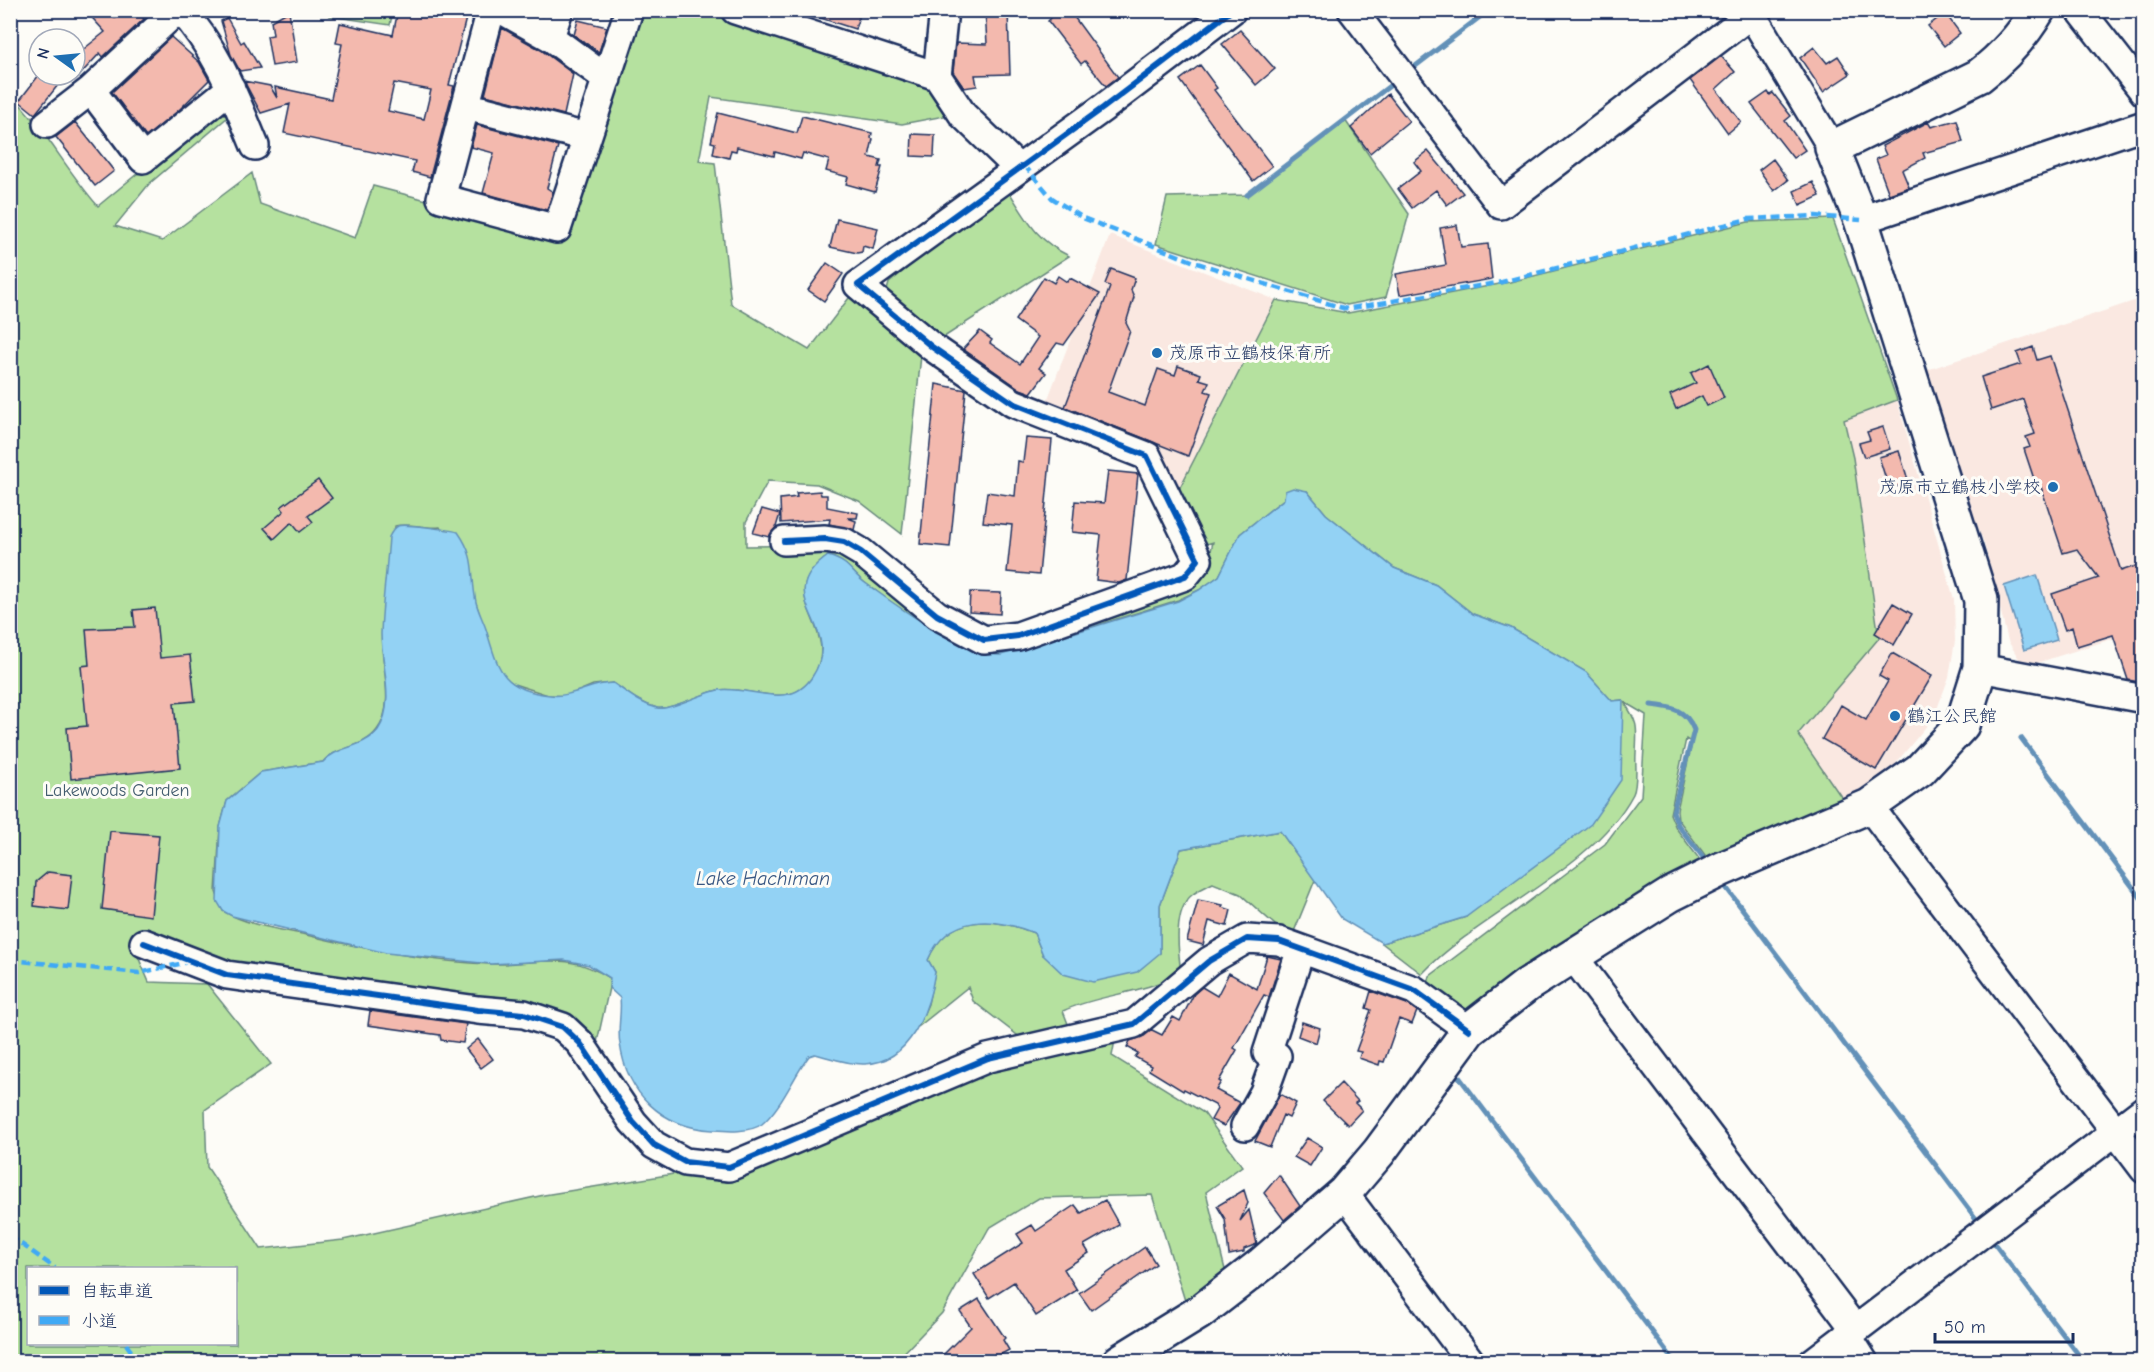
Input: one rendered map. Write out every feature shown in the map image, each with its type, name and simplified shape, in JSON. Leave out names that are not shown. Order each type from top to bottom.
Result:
[{"type":"main road","points":[[1119,1362],[1200,1312],[1262,1264],[1344,1192],[1378,1152],[1469,1030],[1527,985],[1670,895],[1722,869],[1869,806],[1920,770],[1962,725],[1980,668],[1981,600],[1861,220],[1832,148],[1979,76],[2000,60],[2023,35],[2038,10]]},
{"type":"street","points":[[47,124],[91,90],[179,10],[201,32],[231,88],[255,146]]},
{"type":"street","points":[[491,10],[441,198],[557,229],[629,10]]},
{"type":"street","points":[[502,10],[550,37],[607,80]]},
{"type":"street","points":[[550,37],[559,10]]},
{"type":"street","points":[[735,10],[937,76],[963,116],[1019,169]]},
{"type":"street","points":[[937,76],[944,10]]},
{"type":"street","points":[[784,541],[825,539],[843,542],[861,552],[937,615],[984,640],[1018,636],[1185,576],[1198,560],[1147,456],[1013,403],[932,347],[858,285],[1019,169],[1232,10]]},
{"type":"street","points":[[1352,10],[1500,205],[1750,12],[1832,148]]},
{"type":"street","points":[[2080,10],[2144,92]]},
{"type":"street","points":[[91,90],[143,159],[231,88]]},
{"type":"street","points":[[466,106],[587,137]]},
{"type":"street","points":[[1861,220],[2144,125]]},
{"type":"street","points":[[1980,668],[2144,699]]},
{"type":"street","points":[[1869,806],[2144,1169]]},
{"type":"street","points":[[144,943],[227,975],[478,1010],[524,1014],[563,1027],[580,1043],[633,1122],[654,1144],[685,1162],[729,1167],[791,1143],[988,1058],[1134,1024],[1209,961],[1246,939],[1279,941],[1414,990],[1469,1030]]},
{"type":"street","points":[[1245,1126],[1264,1092],[1276,1056],[1267,1053],[1301,950]]},
{"type":"street","points":[[1572,955],[1851,1332],[1864,1362]]},
{"type":"street","points":[[1813,1362],[2144,1110]]},
{"type":"street","points":[[1344,1192],[1471,1362]]},
{"type":"shaded area","name":"茂原市立鶴枝保育所","points":[[1110,235],[1276,300],[1175,497],[1151,449],[1044,409]]},
{"type":"shaded area","name":"茂原市立鶴枝小学校","points":[[2143,298],[2143,629],[2024,667],[2008,641],[1984,543],[1941,431],[1927,370]]},
{"type":"shaded area","points":[[1897,400],[1954,599],[1955,641],[1949,677],[1934,717],[1896,763],[1898,770],[1846,804],[1798,735],[1879,638],[1853,458],[1844,419]]},
{"type":"green space","points":[[322,11],[393,11],[390,25],[330,16]]},
{"type":"green space","name":"Lakewoods Garden","points":[[638,11],[707,11],[937,85],[955,114],[902,124],[711,97],[699,161],[715,163],[731,304],[809,350],[852,294],[922,346],[902,534],[859,501],[817,484],[768,481],[746,522],[746,546],[819,545],[842,548],[979,644],[1210,555],[1213,542],[1197,547],[1175,497],[1276,300],[1348,313],[1510,282],[1748,222],[1833,219],[1897,400],[1844,420],[1853,458],[1879,638],[1798,734],[1846,804],[1708,859],[1678,819],[1677,810],[1692,743],[1686,739],[1670,814],[1676,828],[1703,864],[1469,1016],[1427,987],[1430,976],[1605,844],[1641,796],[1646,715],[1624,702],[1636,726],[1636,780],[1633,794],[1615,821],[1592,845],[1564,868],[1475,930],[1422,974],[1382,943],[1466,917],[1622,700],[1612,701],[1586,672],[1511,628],[1473,614],[1436,585],[1394,568],[1326,514],[1307,491],[1284,499],[1240,534],[1219,576],[1199,590],[1178,600],[1001,655],[970,648],[932,629],[862,581],[842,562],[828,556],[811,571],[805,586],[806,600],[820,643],[820,660],[812,678],[803,688],[792,694],[781,695],[730,689],[718,690],[662,708],[645,704],[613,683],[593,685],[567,696],[548,695],[514,684],[504,677],[495,663],[476,603],[440,527],[395,526],[382,631],[387,695],[383,719],[377,730],[364,741],[335,753],[323,762],[261,772],[227,801],[220,827],[216,892],[223,911],[263,926],[421,958],[491,964],[552,961],[579,964],[610,978],[609,988],[596,1047],[567,1020],[221,967],[133,945],[149,982],[207,984],[271,1064],[205,1110],[207,1167],[261,1249],[343,1240],[544,1195],[692,1171],[935,1086],[1116,1035],[1112,1056],[1204,1113],[1242,1166],[1206,1192],[1227,1278],[1186,1304],[1152,1195],[1039,1198],[989,1228],[942,1313],[896,1361],[11,1361],[10,94],[34,121],[98,206],[223,103],[229,116],[149,184],[115,226],[162,241],[252,173],[260,204],[355,238],[373,186],[564,236]]},
{"type":"green space","points":[[1345,120],[1409,214],[1386,297],[1347,305],[1156,244],[1167,197],[1247,195]]},
{"type":"green space","points":[[1008,190],[1040,236],[1069,256],[941,339],[885,298],[889,283],[954,229]]},
{"type":"green space","points":[[1280,831],[1315,880],[1291,939],[1240,894],[1213,883],[1192,895],[1182,910],[1178,931],[1181,972],[1167,980],[1137,990],[1077,1005],[1063,1011],[1070,1029],[1021,1038],[973,1001],[968,987],[918,1027],[928,1004],[935,972],[928,960],[947,934],[973,923],[988,922],[1034,933],[1043,955],[1160,953],[1160,905],[1181,849]]},
{"type":"water","name":"Lake Hachiman","points":[[1293,488],[1307,491],[1326,514],[1394,568],[1436,585],[1473,614],[1511,628],[1586,672],[1612,701],[1623,700],[1621,780],[1591,824],[1466,917],[1382,943],[1342,919],[1280,831],[1181,849],[1160,905],[1160,953],[1137,972],[1093,982],[1063,974],[1043,955],[1034,933],[988,922],[960,927],[947,934],[928,960],[935,972],[932,987],[922,1017],[906,1044],[881,1061],[865,1064],[815,1054],[809,1056],[776,1109],[762,1124],[751,1129],[731,1131],[694,1127],[678,1122],[663,1115],[650,1105],[630,1078],[624,1062],[619,1033],[620,998],[609,988],[610,978],[589,965],[564,960],[491,964],[386,953],[232,916],[223,911],[217,901],[220,827],[227,801],[261,772],[323,762],[335,753],[365,741],[378,730],[386,708],[387,696],[381,634],[389,537],[398,526],[437,528],[458,532],[468,550],[476,602],[494,655],[504,675],[511,682],[521,688],[550,695],[574,693],[597,685],[613,683],[645,704],[662,708],[718,690],[730,689],[781,695],[792,693],[803,687],[812,677],[820,659],[821,642],[805,599],[805,586],[811,571],[828,556],[842,562],[862,581],[933,629],[970,648],[1001,655],[1178,601],[1199,590],[1219,576],[1240,534],[1284,499],[1285,491]]},
{"type":"water","points":[[2037,575],[2057,640],[2024,650],[2004,586]]},
{"type":"building","points":[[85,10],[108,10],[115,18],[124,10],[137,10],[144,19],[103,57],[100,53],[87,67],[87,46],[105,32]]},
{"type":"building","points":[[398,10],[442,18],[444,13],[448,14],[448,10],[464,10],[462,17],[466,18],[449,85],[454,86],[430,177],[412,172],[415,161],[284,133],[290,104],[261,113],[244,81],[270,86],[277,98],[275,87],[331,99],[342,44],[336,43],[340,23],[393,35]],"holes":[[[394,83],[431,90],[424,119],[388,111]]]},
{"type":"building","points":[[809,10],[861,10],[855,29],[808,14]]},
{"type":"building","points":[[985,10],[1008,10],[1010,74],[975,75],[977,86],[964,88],[953,72],[956,43],[987,44]]},
{"type":"building","points":[[1049,10],[1069,10],[1118,77],[1106,86],[1085,61],[1081,64],[1048,21],[1053,16]]},
{"type":"building","points":[[289,11],[297,62],[272,66],[267,36],[273,35],[271,21]]},
{"type":"building","points":[[1945,13],[1960,33],[1944,46],[1928,26]]},
{"type":"building","points":[[227,18],[241,43],[244,41],[260,68],[240,71],[231,55],[221,21]]},
{"type":"building","points":[[578,20],[607,27],[599,52],[574,35]]},
{"type":"building","points":[[502,28],[541,50],[573,74],[564,115],[485,95]]},
{"type":"building","points":[[1240,30],[1275,69],[1256,85],[1222,44]]},
{"type":"building","points":[[171,37],[199,62],[209,80],[179,110],[146,137],[112,92]]},
{"type":"building","points":[[1814,47],[1827,63],[1838,56],[1850,74],[1823,92],[1800,58]]},
{"type":"building","points":[[1721,56],[1735,72],[1716,89],[1741,122],[1728,133],[1690,80]]},
{"type":"building","points":[[1200,65],[1217,88],[1214,90],[1272,166],[1253,181],[1180,80]]},
{"type":"building","points":[[30,87],[56,87],[35,114],[19,101]]},
{"type":"building","points":[[1768,92],[1770,95],[1773,93],[1791,116],[1785,121],[1805,150],[1793,158],[1751,104]]},
{"type":"building","points":[[1388,94],[1409,121],[1370,153],[1351,128]]},
{"type":"building","points":[[718,113],[797,133],[802,116],[872,133],[869,157],[881,160],[879,167],[882,167],[875,192],[846,184],[848,177],[826,171],[829,160],[803,153],[801,159],[775,152],[774,156],[737,147],[736,151],[731,150],[729,158],[713,154],[715,143],[711,142]]},
{"type":"building","points":[[1957,120],[1963,142],[1923,153],[1925,158],[1902,170],[1909,187],[1889,194],[1876,159],[1886,155],[1882,146],[1928,122],[1931,127]]},
{"type":"building","points":[[75,122],[114,171],[95,186],[56,137]]},
{"type":"building","points":[[477,125],[558,146],[547,188],[553,192],[547,210],[483,193],[494,153],[471,147]]},
{"type":"building","points":[[912,134],[935,135],[934,157],[911,156]]},
{"type":"building","points":[[1428,151],[1463,193],[1447,205],[1436,190],[1412,208],[1398,189],[1421,171],[1414,162]]},
{"type":"building","points":[[1773,159],[1788,180],[1774,191],[1759,170]]},
{"type":"building","points":[[1813,182],[1820,196],[1800,205],[1794,191]]},
{"type":"building","points":[[837,219],[878,228],[873,249],[863,246],[862,252],[857,253],[830,247]]},
{"type":"building","points":[[1457,225],[1461,247],[1488,244],[1492,279],[1400,295],[1396,274],[1446,265],[1440,228]]},
{"type":"building","points":[[827,263],[843,274],[824,301],[808,290]]},
{"type":"building","points":[[1111,269],[1135,278],[1131,290],[1134,297],[1126,323],[1130,331],[1108,392],[1145,406],[1158,369],[1175,375],[1178,366],[1201,374],[1199,379],[1209,382],[1205,391],[1211,393],[1188,456],[1065,407],[1110,287],[1105,284]]},
{"type":"building","points":[[1058,276],[1067,282],[1070,278],[1100,294],[1064,345],[1057,343],[1039,368],[1046,373],[1031,393],[1020,389],[963,349],[980,331],[992,340],[990,343],[1020,364],[1038,337],[1015,320],[1044,277],[1054,283]]},
{"type":"building","points":[[2033,347],[2037,360],[2050,356],[2121,571],[2144,563],[2144,681],[2128,680],[2113,635],[2077,646],[2072,627],[2065,630],[2052,594],[2099,578],[2077,549],[2063,553],[2041,487],[2037,488],[2024,449],[2030,447],[2026,437],[2035,434],[2023,399],[1991,410],[1981,377],[2021,364],[2017,353]]},
{"type":"building","points":[[1709,364],[1724,398],[1707,406],[1702,396],[1676,409],[1670,395],[1696,383],[1691,373]]},
{"type":"building","points":[[936,384],[966,390],[950,547],[920,544]]},
{"type":"building","points":[[1883,427],[1890,449],[1864,457],[1859,443],[1870,440],[1867,432]]},
{"type":"building","points":[[1026,438],[1052,440],[1039,575],[1007,572],[1012,525],[983,522],[987,492],[1015,496],[1018,461],[1023,462]]},
{"type":"building","points":[[1899,451],[1909,483],[1889,489],[1879,457]]},
{"type":"building","points":[[1108,471],[1138,474],[1127,580],[1119,583],[1096,580],[1101,535],[1072,532],[1075,501],[1104,503]]},
{"type":"building","points":[[318,480],[332,498],[308,516],[313,522],[300,532],[292,522],[274,539],[264,528],[284,511],[281,507]]},
{"type":"building","points":[[820,491],[821,495],[827,495],[827,507],[858,513],[857,518],[848,518],[856,521],[854,530],[829,524],[830,519],[781,523],[780,499],[797,497],[796,493]]},
{"type":"building","points":[[762,509],[780,514],[776,527],[769,537],[753,533]]},
{"type":"building","points":[[970,592],[1001,593],[1000,614],[969,612]]},
{"type":"building","points":[[1893,603],[1912,614],[1894,645],[1875,633]]},
{"type":"building","points":[[155,608],[160,658],[190,655],[195,701],[174,703],[180,768],[71,779],[67,728],[87,726],[81,666],[89,665],[86,629],[135,627],[133,610]]},
{"type":"building","points":[[1892,653],[1932,676],[1876,770],[1822,739],[1841,705],[1866,720],[1888,681],[1879,676]]},
{"type":"building","points":[[110,831],[159,835],[151,916],[102,909]]},
{"type":"building","points":[[48,872],[72,875],[68,910],[34,906],[36,882]]},
{"type":"building","points":[[1198,900],[1223,905],[1222,907],[1231,910],[1227,926],[1209,921],[1203,945],[1187,941]]},
{"type":"building","points":[[1267,956],[1281,959],[1269,997],[1264,995],[1234,1048],[1237,1050],[1216,1090],[1240,1103],[1224,1126],[1211,1120],[1217,1109],[1215,1105],[1184,1089],[1183,1091],[1149,1070],[1151,1066],[1135,1057],[1138,1053],[1127,1047],[1130,1041],[1152,1030],[1162,1035],[1173,1017],[1180,1021],[1194,994],[1202,987],[1217,996],[1229,973],[1257,989]]},
{"type":"building","points":[[1371,991],[1407,1004],[1417,1011],[1412,1024],[1399,1019],[1384,1062],[1380,1061],[1379,1065],[1359,1058],[1361,1052],[1356,1051],[1371,1010],[1366,1008]]},
{"type":"building","points":[[370,1011],[466,1024],[463,1043],[441,1040],[440,1035],[368,1025]]},
{"type":"building","points":[[1302,1022],[1320,1028],[1316,1043],[1298,1036]]},
{"type":"building","points":[[478,1039],[493,1059],[481,1068],[466,1049]]},
{"type":"building","points":[[1341,1083],[1358,1101],[1355,1103],[1362,1110],[1348,1125],[1323,1101]]},
{"type":"building","points":[[1280,1094],[1296,1103],[1289,1118],[1283,1115],[1270,1147],[1255,1141]]},
{"type":"building","points":[[1307,1138],[1322,1147],[1310,1166],[1294,1157]]},
{"type":"building","points":[[1279,1175],[1300,1206],[1284,1220],[1264,1193]]},
{"type":"building","points":[[1244,1190],[1248,1203],[1240,1221],[1249,1210],[1257,1244],[1244,1249],[1244,1252],[1229,1255],[1225,1219],[1217,1206]]},
{"type":"building","points":[[1105,1200],[1119,1225],[1084,1245],[1089,1253],[1064,1269],[1077,1290],[1036,1316],[1014,1282],[989,1298],[974,1274],[1023,1243],[1017,1234],[1032,1225],[1036,1231],[1075,1205],[1081,1213]]},
{"type":"building","points":[[1145,1247],[1156,1264],[1091,1310],[1079,1293]]},
{"type":"building","points":[[979,1299],[1005,1338],[1003,1340],[1009,1350],[996,1357],[997,1362],[936,1362],[971,1327],[960,1311]]},
{"type":"waterway","points":[[1409,71],[1489,10]]},
{"type":"waterway","points":[[1247,195],[1396,81]]},
{"type":"waterway","points":[[1651,705],[1677,710],[1687,718],[1694,730],[1673,812],[1678,825],[1706,861]]},
{"type":"waterway","points":[[2021,738],[2144,902]]},
{"type":"waterway","points":[[1725,886],[1977,1220]]},
{"type":"waterway","points":[[1456,1073],[1675,1362]]},
{"type":"waterway","points":[[1993,1242],[2084,1362]]},
{"type":"marked path","points":[[1751,14],[1756,10]]},
{"type":"marked path","points":[[1024,165],[1052,198],[1083,218],[1197,263],[1346,309],[1502,282],[1748,219],[1816,216],[1861,220]]},
{"type":"marked path","points":[[10,960],[139,973],[188,962]]},
{"type":"marked path","points":[[10,1236],[54,1267]]},
{"type":"marked path","points":[[127,1345],[139,1362]]},
{"type":"cycle path","points":[[784,541],[825,539],[844,542],[861,552],[937,615],[984,640],[1018,636],[1185,576],[1198,560],[1147,456],[1013,403],[932,347],[858,285],[1103,108],[1232,10]]},
{"type":"cycle path","points":[[144,943],[227,975],[478,1010],[524,1014],[563,1027],[580,1043],[633,1122],[654,1145],[685,1162],[729,1167],[988,1058],[1134,1024],[1209,961],[1247,939],[1279,941],[1414,990],[1469,1030]]},
{"type":"place","name":"茂原市立鶴枝保育所","points":[[1157,353]]},
{"type":"place","name":"茂原市立鶴枝小学校","points":[[2053,487]]},
{"type":"place","name":"鶴江公民館","points":[[1895,716]]}]
